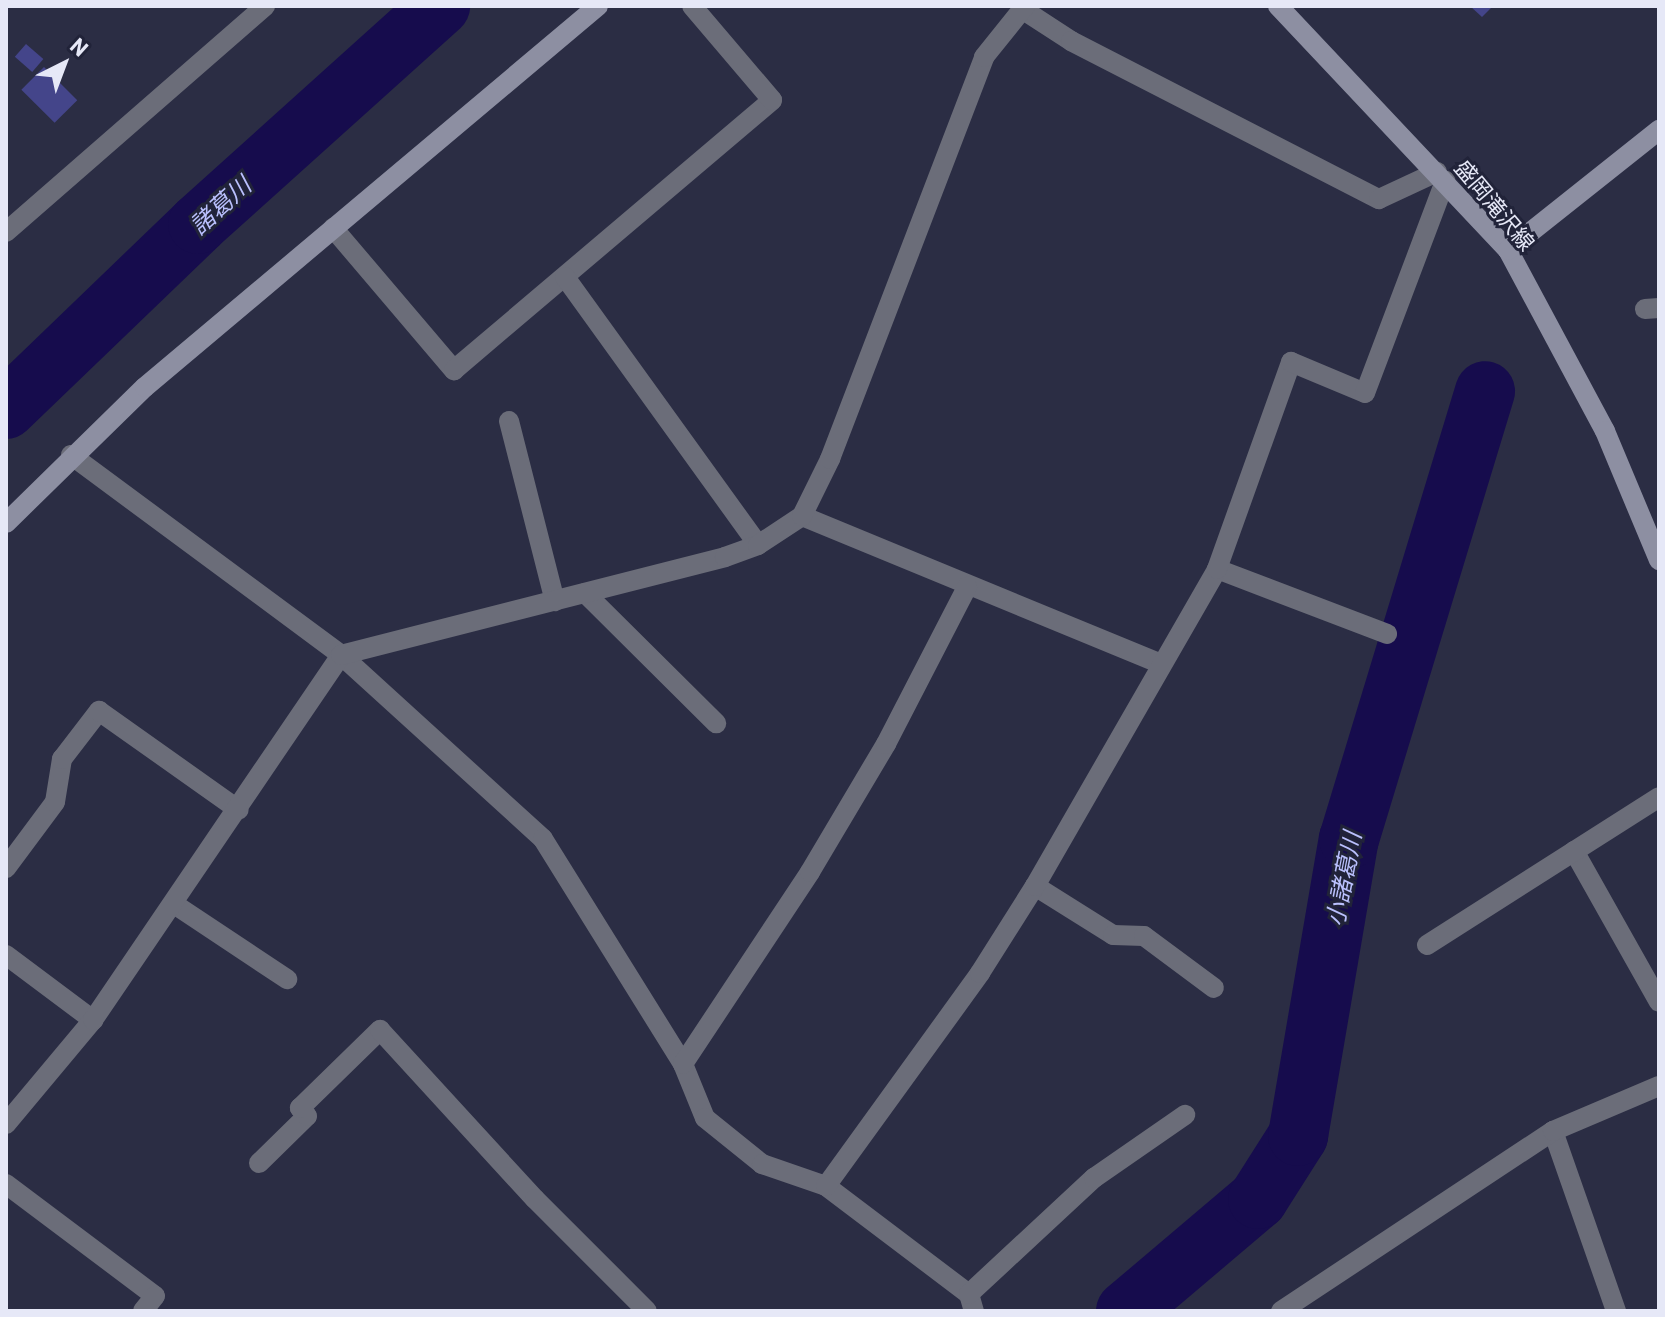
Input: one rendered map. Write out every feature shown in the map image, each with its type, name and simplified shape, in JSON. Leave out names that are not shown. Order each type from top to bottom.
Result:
[{"type":"street","points":[[6,232],[265,6]]},
{"type":"street","points":[[6,523],[71,455],[333,228],[598,6]]},
{"type":"street","points":[[333,228],[454,370],[772,100],[692,6]]},
{"type":"street","name":"盛岡滝沢線","points":[[1278,6],[1508,250],[1605,431],[1659,560]]},
{"type":"street","points":[[6,1124],[93,1020],[239,810],[341,655],[758,545],[802,516],[830,459],[984,57],[1024,8],[1071,41],[1379,199],[1441,177]]},
{"type":"street","points":[[1508,250],[1659,130]]},
{"type":"street","points":[[826,1186],[980,973],[1035,886],[1217,569],[1291,362],[1365,393],[1441,177]]},
{"type":"street","points":[[565,277],[758,545]]},
{"type":"street","points":[[509,421],[555,601]]},
{"type":"street","points":[[71,455],[341,655],[543,839],[683,1064],[705,1118],[762,1164],[826,1186],[971,1303],[1094,1178],[1185,1115]]},
{"type":"street","points":[[802,516],[967,587],[1161,664]]},
{"type":"street","points":[[1217,569],[1387,634]]},
{"type":"street","points":[[683,1064],[810,872],[886,744],[967,587]]},
{"type":"street","points":[[585,593],[716,723]]},
{"type":"street","points":[[6,868],[55,802],[62,759],[99,711],[239,810]]},
{"type":"street","points":[[1427,945],[1659,797]]},
{"type":"street","points":[[1574,851],[1659,1002]]},
{"type":"street","points":[[1035,886],[1113,935],[1144,936],[1214,988]]},
{"type":"street","points":[[174,904],[287,979]]},
{"type":"street","points":[[6,955],[93,1020]]},
{"type":"street","points":[[259,1163],[307,1116],[300,1108],[380,1030],[535,1199],[647,1311]]},
{"type":"street","points":[[1281,1311],[1553,1131],[1659,1086]]},
{"type":"street","points":[[1553,1131],[1616,1311]]},
{"type":"street","points":[[6,1184],[155,1296],[143,1311]]},
{"type":"building","points":[[1470,6],[1493,6],[1482,17]]},
{"type":"building","points":[[26,44],[43,59],[32,72],[15,57]]},
{"type":"building","points":[[44,67],[77,100],[55,123],[21,90]]},
{"type":"waterway","name":"諸葛川","points":[[6,409],[198,224],[440,6]]},
{"type":"waterway","name":"小諸葛川","points":[[1126,1311],[1258,1199],[1298,1136],[1349,839],[1485,391]]}]
